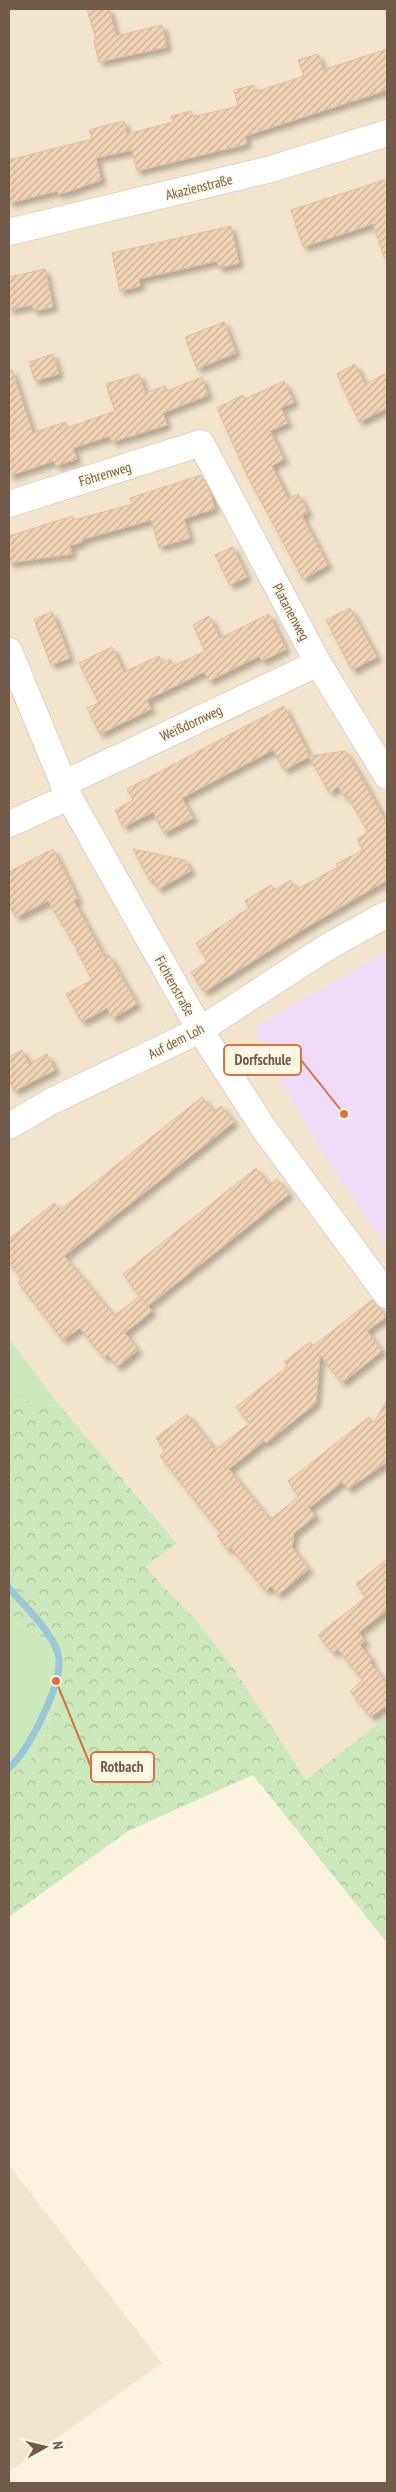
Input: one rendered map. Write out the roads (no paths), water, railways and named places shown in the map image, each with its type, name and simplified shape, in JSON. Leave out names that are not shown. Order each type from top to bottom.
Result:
[{"type":"street","name":"Akazienstraße","points":[[9,232],[271,169],[387,133]]},
{"type":"street","name":"Föhrenweg","points":[[9,504],[201,443]]},
{"type":"street","name":"Platanenweg","points":[[201,443],[318,663],[387,776]]},
{"type":"street","name":"Fichtenstraße","points":[[9,651],[66,791],[200,1030],[265,1130],[387,1295]]},
{"type":"street","name":"Weißdornweg","points":[[9,824],[66,791],[318,663]]},
{"type":"street","name":"Auf dem Loh","points":[[9,1126],[52,1102],[200,1030],[329,946],[387,914]]},
{"type":"waterway","points":[[9,1588],[46,1631],[57,1650],[59,1659],[50,1701],[34,1734],[17,1760],[9,1768]]},
{"type":"place","name":"Dorfschule","points":[[344,1114]]},
{"type":"place","name":"Rotbach","points":[[56,1681]]}]
